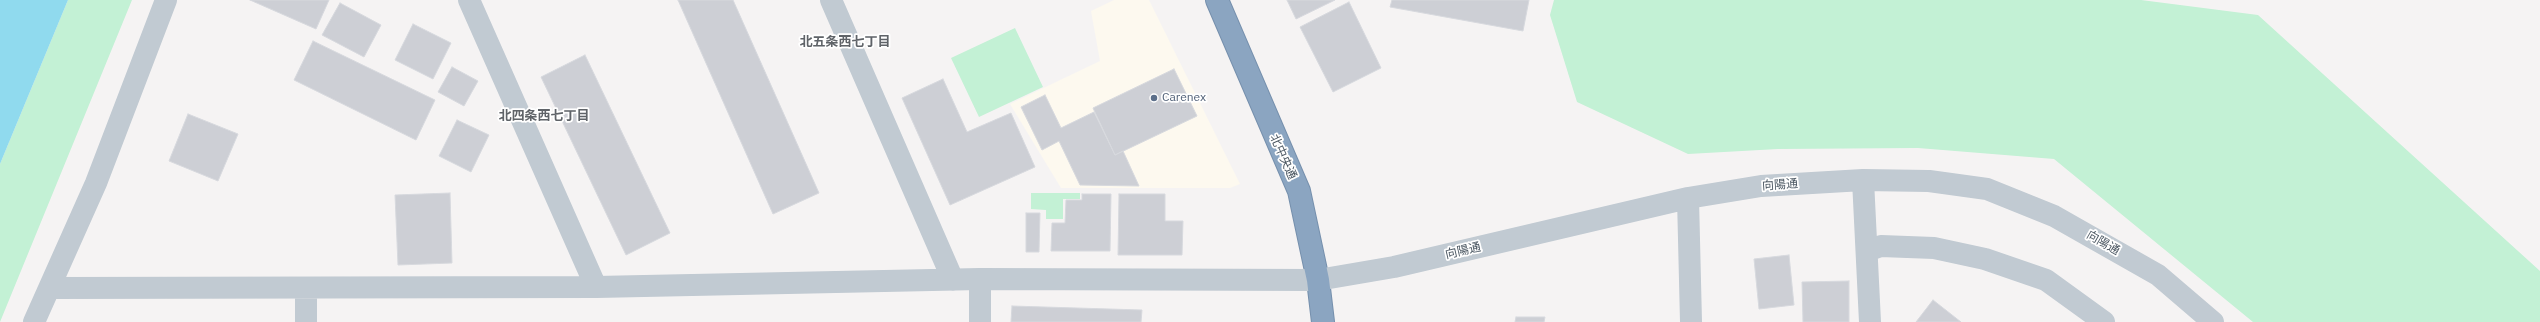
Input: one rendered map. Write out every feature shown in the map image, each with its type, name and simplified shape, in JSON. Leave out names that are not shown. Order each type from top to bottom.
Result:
[{"type":"highway","name":"北中央通","points":[[1217,0],[1298,191],[1318,280],[1323,322]]},
{"type":"street","points":[[34,322],[96,183],[166,0]]},
{"type":"street","points":[[469,0],[596,287]]},
{"type":"street","points":[[836,1],[953,280]]},
{"type":"street","points":[[1863,180],[1870,322]]},
{"type":"street","name":"向陽通","points":[[50,288],[306,289],[596,287],[980,279],[1318,280],[1394,267],[1688,198],[1761,186],[1863,180],[1929,181],[1987,190],[2054,216],[2158,275],[2213,322]]},
{"type":"street","points":[[1688,198],[1691,322]]},
{"type":"street","points":[[1867,251],[1882,246],[1934,248],[1985,259],[2046,280],[2104,322]]},
{"type":"street","points":[[980,279],[980,322]]},
{"type":"street","points":[[306,289],[306,322]]},
{"type":"shaded area","points":[[1114,0],[1149,0],[1240,184],[1230,188],[1061,188],[1010,104],[1100,61],[1091,11]]},
{"type":"green space","points":[[68,0],[132,0],[0,322],[0,164]]},
{"type":"green space","points":[[1554,0],[2141,0],[2258,15],[2540,271],[2540,322],[2253,322],[2054,159],[1918,148],[1778,149],[1688,154],[1577,102],[1550,15]]},
{"type":"green space","points":[[1015,28],[1043,87],[979,117],[951,58]]},
{"type":"green space","points":[[1031,193],[1080,193],[1080,199],[1063,199],[1063,219],[1046,219],[1046,210],[1031,209]]},
{"type":"water","points":[[0,0],[68,0],[0,164]]},
{"type":"building","points":[[250,0],[329,0],[316,29]]},
{"type":"building","points":[[678,0],[733,0],[819,193],[773,214]]},
{"type":"building","points":[[1287,0],[1335,0],[1296,19]]},
{"type":"building","points":[[1392,0],[1529,0],[1523,31],[1390,7]]},
{"type":"building","points":[[1349,2],[1381,68],[1333,92],[1300,27]]},
{"type":"building","points":[[340,3],[381,25],[364,57],[322,35]]},
{"type":"building","points":[[413,24],[451,43],[433,79],[395,60]]},
{"type":"building","points":[[313,41],[435,100],[416,140],[294,80]]},
{"type":"building","points":[[585,55],[670,233],[626,255],[541,77]]},
{"type":"building","points":[[452,67],[478,81],[464,106],[438,92]]},
{"type":"building","points":[[1174,69],[1197,116],[1115,155],[1093,108]]},
{"type":"building","points":[[943,79],[967,132],[1011,113],[1035,167],[950,205],[902,98]]},
{"type":"building","points":[[1045,95],[1061,128],[1094,112],[1115,155],[1123,151],[1139,186],[1080,185],[1059,141],[1042,150],[1021,107]]},
{"type":"building","points":[[188,114],[238,134],[218,181],[169,161]]},
{"type":"building","points":[[457,120],[489,135],[471,172],[439,156]]},
{"type":"building","points":[[450,193],[452,263],[398,265],[395,195]]},
{"type":"building","points":[[1082,194],[1111,194],[1110,251],[1051,251],[1052,223],[1065,223],[1066,200],[1082,200]]},
{"type":"building","points":[[1119,194],[1165,194],[1165,221],[1183,221],[1182,255],[1118,255]]},
{"type":"building","points":[[1026,213],[1040,213],[1039,252],[1026,252]]},
{"type":"building","points":[[1789,255],[1794,305],[1759,309],[1754,259]]},
{"type":"building","points":[[1849,281],[1849,322],[1803,322],[1802,282]]},
{"type":"building","points":[[1933,300],[1961,322],[1916,322]]},
{"type":"building","points":[[1012,306],[1142,310],[1141,322],[1011,322]]},
{"type":"building","points":[[1516,317],[1545,317],[1544,322],[1515,322]]},
{"type":"place","name":"Carenex","points":[[1154,98]]},
{"type":"district","name":"北五条西七丁目","points":[[845,42]]},
{"type":"district","name":"北四条西七丁目","points":[[544,116]]}]
